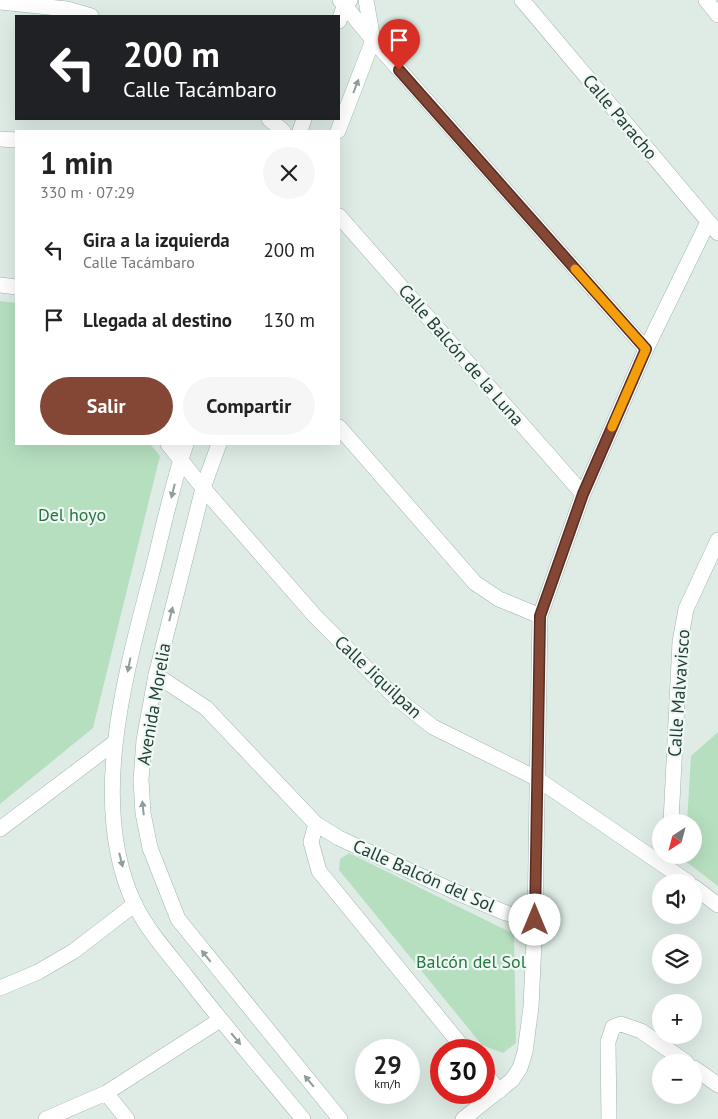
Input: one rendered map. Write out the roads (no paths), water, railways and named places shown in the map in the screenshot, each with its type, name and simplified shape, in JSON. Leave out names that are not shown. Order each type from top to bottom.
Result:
[{"type":"street","points":[[338,130],[373,40],[366,0]]},
{"type":"street","name":"Calle Paracho","points":[[522,0],[718,234]]},
{"type":"street","points":[[706,0],[718,15]]},
{"type":"street","points":[[345,1],[373,40],[646,349]]},
{"type":"street","points":[[340,18],[345,1]]},
{"type":"street","points":[[0,2],[67,9],[88,15]]},
{"type":"street","points":[[270,120],[282,130]]},
{"type":"street","points":[[0,139],[15,140]]},
{"type":"street","name":"Calle Balcón de la Luna","points":[[340,217],[583,494]]},
{"type":"street","points":[[463,1119],[512,1080],[520,1068],[525,1052],[531,1007],[535,920],[540,616],[583,494],[646,349],[708,222]]},
{"type":"street","points":[[0,285],[15,287]]},
{"type":"street","points":[[340,428],[475,583],[499,599],[540,616]]},
{"type":"street","name":"Calle Jiquilpan","points":[[169,445],[203,488],[314,616],[394,697],[433,727],[536,778],[652,851]]},
{"type":"street","name":"Avenida Morelia","points":[[186,445],[131,655],[114,743],[113,809],[120,858],[134,904],[147,926],[220,1020],[303,1119]]},
{"type":"street","name":"Avenida Morelia","points":[[219,445],[203,488],[156,675],[144,740],[141,780],[144,821],[163,885],[178,919],[340,1119]]},
{"type":"street","name":"Calle Malvavisco","points":[[671,814],[680,642],[686,608],[718,540]]},
{"type":"street","name":"Calle Balcón del Sol","points":[[156,675],[206,708],[316,824],[339,838],[452,890],[506,912],[535,920]]},
{"type":"street","points":[[0,829],[114,743]]},
{"type":"street","points":[[316,824],[311,842],[313,855],[319,871],[456,1039]]},
{"type":"street","name":"Calle Jiquilpan","points":[[671,864],[680,874]]},
{"type":"street","points":[[702,893],[718,904]]},
{"type":"street","points":[[0,988],[38,972],[74,951],[134,904]]},
{"type":"street","points":[[46,1119],[106,1093],[220,1020]]},
{"type":"street","points":[[609,1119],[608,1042],[613,1027],[621,1024],[641,1031],[674,1054]]},
{"type":"street","points":[[702,1074],[718,1085]]},
{"type":"street","points":[[495,1086],[499,1091]]},
{"type":"street","points":[[106,1093],[127,1119]]},
{"type":"park label","name":"Del hoyo","points":[[72,515]]},
{"type":"park label","name":"Balcón del Sol","points":[[471,962]]}]
